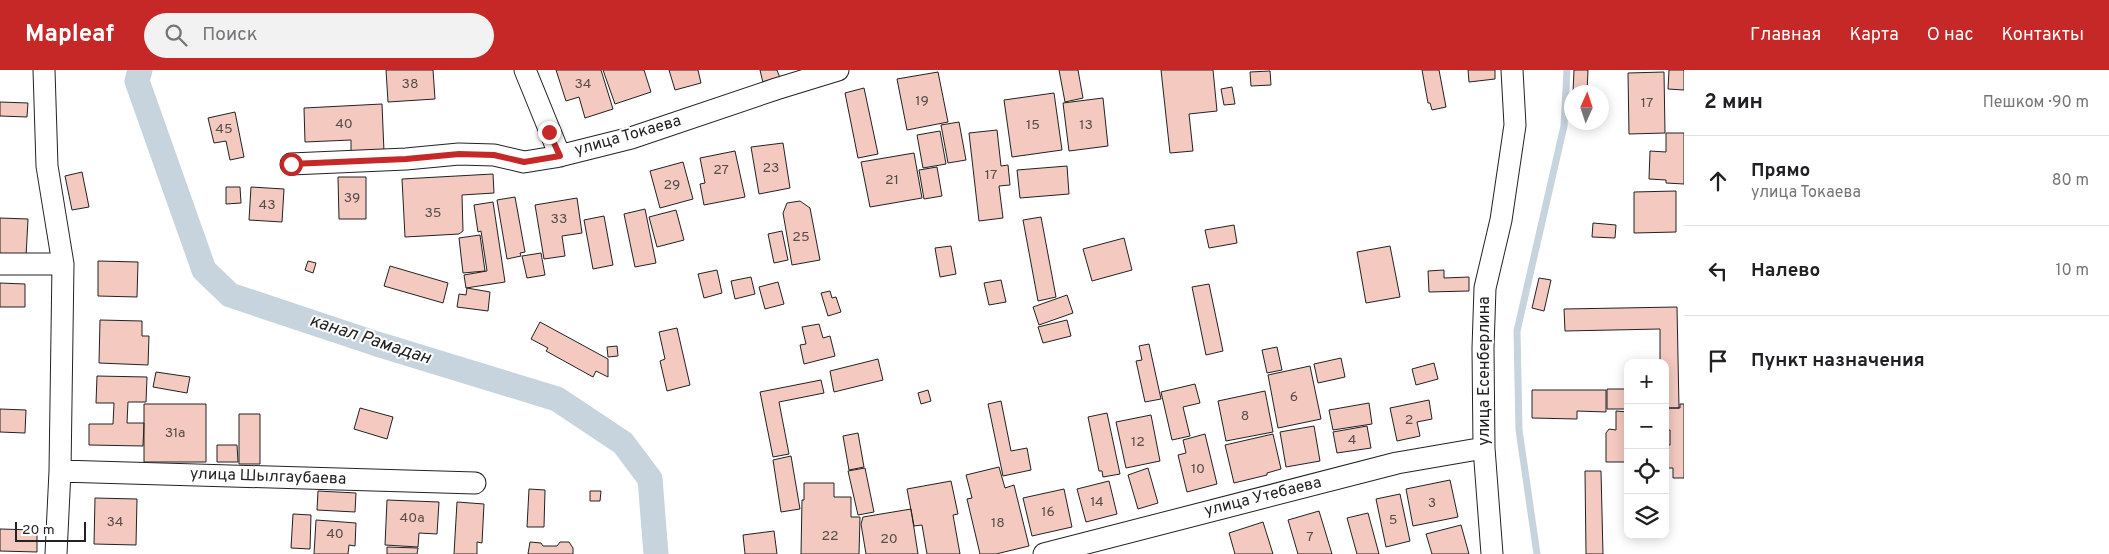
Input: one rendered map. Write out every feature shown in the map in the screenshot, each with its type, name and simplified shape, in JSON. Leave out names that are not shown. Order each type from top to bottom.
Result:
[{"type":"street","points":[[44,70],[47,166],[63,264],[60,471],[56,554]]},
{"type":"street","points":[[524,70],[560,156]]},
{"type":"street","name":"улица Токаева","points":[[291,164],[406,159],[459,154],[494,155],[524,162],[560,156],[631,138],[838,70]]},
{"type":"street","name":"улица Есенберлина","points":[[1492,554],[1484,448],[1482,348],[1485,288],[1501,220],[1515,125],[1512,70]]},
{"type":"street","points":[[0,264],[63,264]]},
{"type":"street","name":"улица Утебаева","points":[[1044,554],[1397,463],[1484,448]]},
{"type":"street","name":"улица Шылгаубаева","points":[[60,471],[475,483]]},
{"type":"building","points":[[386,70],[433,70],[435,99],[388,102]]},
{"type":"building","points":[[556,70],[601,70],[613,109],[585,118],[579,97],[566,101]]},
{"type":"building","points":[[603,70],[644,70],[651,92],[615,104]]},
{"type":"building","points":[[669,70],[698,70],[701,83],[675,90]]},
{"type":"building","points":[[760,70],[777,70],[780,78],[763,83]]},
{"type":"building","points":[[1059,70],[1078,70],[1083,98],[1065,102]]},
{"type":"building","points":[[1161,70],[1213,70],[1217,111],[1189,114],[1193,151],[1170,153]]},
{"type":"building","points":[[1422,70],[1439,70],[1446,107],[1432,110],[1430,103],[1428,103]]},
{"type":"building","points":[[1468,70],[1495,70],[1495,79],[1469,82]]},
{"type":"building","points":[[1574,70],[1588,70],[1587,85],[1573,85]]},
{"type":"building","points":[[1669,70],[1684,70],[1684,90],[1668,89]]},
{"type":"building","points":[[1270,71],[1271,85],[1251,86],[1250,72]]},
{"type":"building","points":[[938,72],[948,122],[907,130],[897,79]]},
{"type":"building","points":[[1664,72],[1665,133],[1629,134],[1628,73]]},
{"type":"building","points":[[1232,87],[1235,104],[1224,105],[1221,89]]},
{"type":"building","points":[[864,88],[878,154],[858,158],[845,93]]},
{"type":"building","points":[[1054,93],[1062,150],[1012,157],[1004,100]]},
{"type":"building","points":[[1103,98],[1108,146],[1069,151],[1063,103]]},
{"type":"building","points":[[0,102],[28,103],[27,117],[0,116]]},
{"type":"building","points":[[382,104],[384,152],[351,153],[351,140],[305,142],[304,108]]},
{"type":"building","points":[[235,112],[244,157],[230,160],[226,141],[214,143],[208,118]]},
{"type":"building","points":[[959,122],[966,160],[948,163],[941,125]]},
{"type":"building","points":[[997,130],[1001,166],[1008,165],[1010,185],[999,186],[1003,218],[979,221],[969,133]]},
{"type":"building","points":[[940,131],[946,164],[923,168],[917,135]]},
{"type":"building","points":[[1666,133],[1684,133],[1684,184],[1666,183],[1666,180],[1649,179],[1650,151],[1666,152]]},
{"type":"building","points":[[783,143],[790,188],[759,194],[751,147]]},
{"type":"building","points":[[735,151],[745,197],[704,205],[700,184],[705,183],[700,158]]},
{"type":"building","points":[[914,153],[922,198],[870,207],[861,162]]},
{"type":"building","points":[[683,162],[693,199],[660,208],[650,171]]},
{"type":"building","points":[[1067,166],[1069,194],[1020,198],[1017,170]]},
{"type":"building","points":[[937,167],[942,196],[924,199],[919,170]]},
{"type":"building","points":[[82,172],[89,207],[72,210],[65,176]]},
{"type":"building","points":[[493,174],[494,193],[462,195],[463,231],[459,234],[405,237],[402,179]]},
{"type":"building","points":[[338,177],[366,177],[366,219],[339,219]]},
{"type":"building","points":[[226,187],[240,187],[241,203],[226,204]]},
{"type":"building","points":[[251,187],[284,189],[282,222],[249,220]]},
{"type":"building","points":[[1676,191],[1676,232],[1634,233],[1634,192]]},
{"type":"building","points":[[515,197],[525,252],[520,253],[521,256],[507,259],[497,200]]},
{"type":"building","points":[[577,198],[582,233],[562,236],[565,256],[544,259],[535,205]]},
{"type":"building","points":[[800,201],[810,208],[820,260],[792,265],[783,213],[787,203]]},
{"type":"building","points":[[493,202],[505,282],[466,288],[464,275],[487,271],[481,231],[478,232],[474,205]]},
{"type":"building","points":[[645,209],[656,263],[635,267],[624,214]]},
{"type":"building","points":[[676,210],[684,240],[657,247],[649,217]]},
{"type":"building","points":[[604,216],[613,265],[593,269],[584,220]]},
{"type":"building","points":[[1041,217],[1056,297],[1038,301],[1023,220]]},
{"type":"building","points":[[0,218],[28,219],[26,257],[0,256]]},
{"type":"building","points":[[1593,223],[1616,225],[1615,238],[1592,237]]},
{"type":"building","points":[[1234,225],[1237,243],[1209,248],[1205,230]]},
{"type":"building","points":[[782,231],[788,260],[774,263],[768,234]]},
{"type":"building","points":[[480,235],[485,271],[463,273],[459,238]]},
{"type":"building","points":[[1124,238],[1132,270],[1092,281],[1083,249]]},
{"type":"building","points":[[951,246],[956,274],[940,277],[935,248]]},
{"type":"building","points":[[1390,246],[1400,297],[1366,303],[1357,252]]},
{"type":"building","points":[[541,253],[545,275],[527,278],[522,256]]},
{"type":"building","points":[[98,261],[138,262],[137,297],[98,296]]},
{"type":"building","points":[[308,261],[316,263],[313,273],[305,270]]},
{"type":"building","points":[[390,266],[448,283],[443,303],[384,286]]},
{"type":"building","points":[[717,270],[722,293],[704,298],[698,274]]},
{"type":"building","points":[[1444,270],[1444,278],[1469,277],[1469,291],[1429,292],[1428,271]]},
{"type":"building","points":[[751,277],[755,294],[735,299],[731,281]]},
{"type":"building","points":[[1539,278],[1551,280],[1544,311],[1532,308]]},
{"type":"building","points":[[1001,280],[1006,302],[989,305],[984,283]]},
{"type":"building","points":[[778,282],[784,304],[765,309],[759,287]]},
{"type":"building","points":[[0,283],[25,284],[25,307],[0,307]]},
{"type":"building","points":[[1209,284],[1223,351],[1206,355],[1192,287]]},
{"type":"building","points":[[467,288],[490,292],[488,311],[457,307],[459,294],[466,295]]},
{"type":"building","points":[[830,291],[832,298],[836,297],[841,312],[828,316],[821,293]]},
{"type":"building","points":[[1067,295],[1073,313],[1039,325],[1033,307]]},
{"type":"building","points":[[1677,307],[1679,408],[1669,408],[1669,359],[1660,359],[1660,329],[1565,331],[1564,309]]},
{"type":"building","points":[[100,320],[142,321],[142,336],[149,336],[148,365],[99,363]]},
{"type":"building","points":[[1067,320],[1071,336],[1043,343],[1038,327]]},
{"type":"building","points":[[540,322],[608,359],[608,377],[596,371],[593,377],[546,351],[548,348],[531,339]]},
{"type":"building","points":[[819,324],[823,338],[830,336],[835,356],[804,364],[800,345],[806,344],[802,327]]},
{"type":"building","points":[[677,328],[690,385],[667,391],[660,361],[665,359],[659,332]]},
{"type":"building","points":[[1149,344],[1161,399],[1145,402],[1136,361],[1142,360],[1139,346]]},
{"type":"building","points":[[617,346],[618,356],[608,357],[607,347]]},
{"type":"building","points":[[1277,347],[1282,370],[1267,373],[1262,350]]},
{"type":"building","points":[[1341,358],[1345,377],[1318,383],[1314,364]]},
{"type":"building","points":[[878,359],[883,380],[834,392],[830,371]]},
{"type":"building","points":[[1434,363],[1438,379],[1416,385],[1412,369]]},
{"type":"building","points":[[1310,366],[1321,419],[1278,428],[1268,375]]},
{"type":"building","points":[[156,372],[190,377],[187,393],[153,387]]},
{"type":"building","points":[[97,376],[147,377],[146,402],[128,402],[127,423],[144,423],[143,446],[89,445],[89,424],[113,424],[114,403],[96,403]]},
{"type":"building","points":[[821,380],[824,393],[779,402],[789,454],[773,457],[760,392]]},
{"type":"building","points":[[1195,384],[1200,403],[1183,407],[1190,436],[1172,440],[1161,392]]},
{"type":"building","points":[[1607,389],[1624,389],[1624,409],[1607,409]]},
{"type":"building","points":[[928,390],[931,401],[921,404],[918,393]]},
{"type":"building","points":[[1532,390],[1606,390],[1606,412],[1577,411],[1577,419],[1532,418]]},
{"type":"building","points":[[1265,391],[1273,432],[1226,441],[1218,401]]},
{"type":"building","points":[[1429,400],[1432,419],[1417,422],[1420,436],[1397,441],[1390,408]]},
{"type":"building","points":[[1001,401],[1011,451],[1027,448],[1031,470],[1003,476],[988,404]]},
{"type":"building","points":[[1369,403],[1372,424],[1333,430],[1329,410]]},
{"type":"building","points":[[144,404],[206,404],[206,462],[144,462]]},
{"type":"building","points":[[1680,404],[1684,404],[1684,478],[1673,478],[1673,468],[1669,468],[1669,408],[1680,408]]},
{"type":"building","points":[[360,408],[393,417],[387,439],[354,429]]},
{"type":"building","points":[[0,409],[26,410],[25,433],[0,432]]},
{"type":"building","points":[[1616,411],[1624,412],[1624,462],[1606,462],[1606,433],[1609,429],[1616,430]]},
{"type":"building","points":[[1107,413],[1120,474],[1103,477],[1102,471],[1099,471],[1088,417]]},
{"type":"building","points":[[239,414],[260,414],[260,464],[239,464]]},
{"type":"building","points":[[1151,415],[1160,461],[1126,468],[1116,422]]},
{"type":"building","points":[[1314,426],[1320,461],[1286,467],[1280,432]]},
{"type":"building","points":[[1367,426],[1371,448],[1337,453],[1333,432]]},
{"type":"building","points":[[858,433],[864,467],[849,470],[843,436]]},
{"type":"building","points":[[1205,434],[1217,484],[1187,492],[1178,455],[1186,453],[1183,440]]},
{"type":"building","points":[[1273,434],[1281,469],[1267,473],[1267,475],[1234,483],[1225,445]]},
{"type":"building","points":[[217,445],[237,445],[238,462],[217,462]]},
{"type":"building","points":[[791,456],[800,509],[781,512],[773,460]]},
{"type":"building","points":[[999,467],[1005,488],[1014,485],[1029,546],[996,554],[980,554],[967,499],[972,498],[966,475]]},
{"type":"building","points":[[865,468],[874,512],[858,515],[848,471]]},
{"type":"building","points":[[1148,468],[1158,503],[1138,509],[1128,475]]},
{"type":"building","points":[[1585,471],[1601,471],[1603,554],[1586,554]]},
{"type":"building","points":[[1450,480],[1458,517],[1413,526],[1406,489]]},
{"type":"building","points":[[951,481],[958,514],[953,515],[960,554],[927,554],[922,525],[914,526],[907,489]]},
{"type":"building","points":[[1109,481],[1117,514],[1086,522],[1077,489]]},
{"type":"building","points":[[804,483],[834,483],[834,497],[851,497],[851,517],[860,517],[859,554],[801,554]]},
{"type":"building","points":[[529,489],[545,490],[544,527],[527,527]]},
{"type":"building","points":[[1064,489],[1072,527],[1032,536],[1023,498]]},
{"type":"building","points":[[318,491],[356,493],[355,512],[317,510]]},
{"type":"building","points":[[590,491],[601,491],[600,501],[590,501]]},
{"type":"building","points":[[1400,494],[1410,541],[1386,547],[1376,499]]},
{"type":"building","points":[[95,498],[137,499],[136,545],[94,544]]},
{"type":"building","points":[[387,500],[439,502],[437,534],[419,533],[418,547],[385,545]]},
{"type":"building","points":[[457,502],[484,504],[482,543],[477,542],[477,554],[454,554]]},
{"type":"building","points":[[911,509],[918,554],[866,554],[861,524],[863,517]]},
{"type":"building","points":[[1319,511],[1332,554],[1298,554],[1288,520]]},
{"type":"building","points":[[1368,513],[1379,554],[1357,554],[1347,518]]},
{"type":"building","points":[[293,514],[311,515],[310,549],[291,548]]},
{"type":"building","points":[[316,520],[356,523],[355,546],[349,545],[348,554],[314,554]]},
{"type":"building","points":[[1263,522],[1273,554],[1235,554],[1229,533]]},
{"type":"building","points":[[1461,525],[1469,554],[1432,554],[1426,534]]},
{"type":"building","points":[[0,529],[37,530],[37,552],[0,551]]},
{"type":"building","points":[[774,531],[777,554],[745,554],[743,535]]},
{"type":"building","points":[[530,542],[541,543],[543,546],[557,546],[560,542],[569,542],[573,548],[573,554],[528,554]]},
{"type":"building","points":[[387,547],[418,548],[417,554],[387,554]]},
{"type":"waterway","name":"канал Рамадан","points":[[140,70],[137,81],[204,270],[230,295],[377,344],[557,399],[623,443],[650,479],[656,554]]},
{"type":"waterway","points":[[1537,554],[1519,430],[1517,331],[1564,126],[1567,70]]},
{"type":"route","points":[[291,164],[406,159],[459,154],[494,155],[524,162],[560,156],[549,132]]}]
